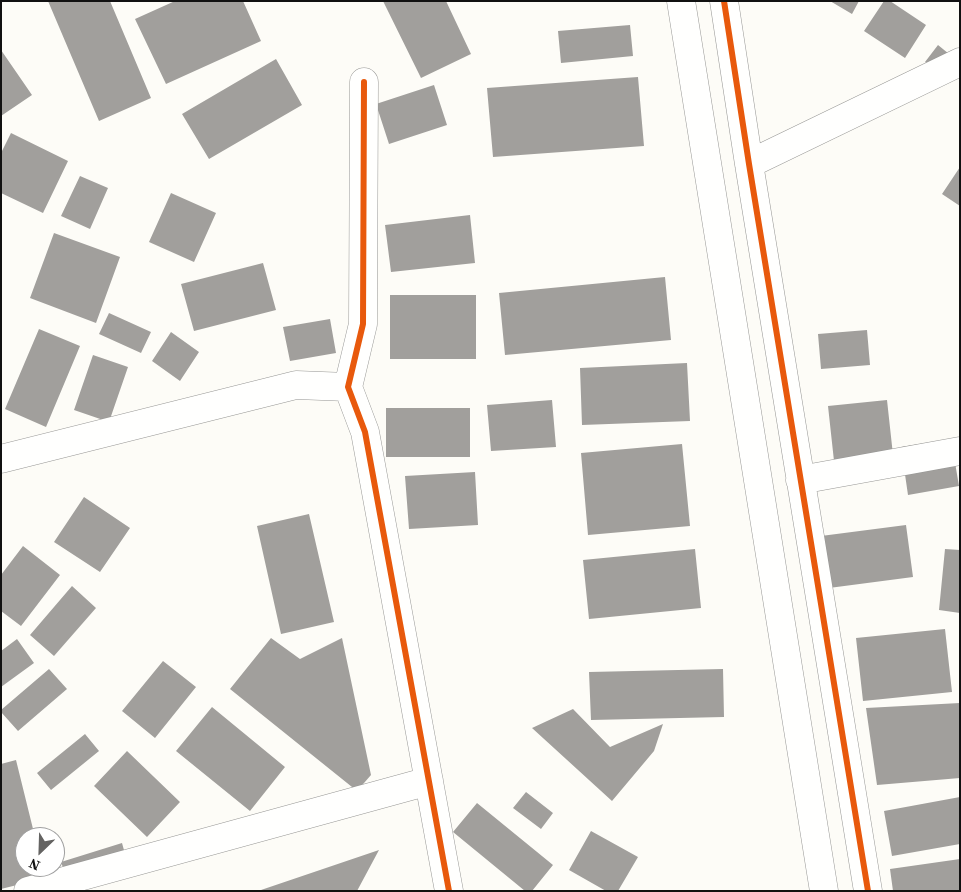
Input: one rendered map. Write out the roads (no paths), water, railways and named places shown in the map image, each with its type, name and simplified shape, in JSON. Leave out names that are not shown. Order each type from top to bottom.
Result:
[{"type":"street","points":[[681,1],[824,891]]},
{"type":"street","points":[[724,1],[748,164],[868,891]]},
{"type":"street","points":[[748,164],[960,62]]},
{"type":"street","points":[[364,82],[363,324],[348,387],[365,432],[449,891]]},
{"type":"street","points":[[1,459],[296,384],[348,387]]},
{"type":"street","points":[[800,480],[960,451]]},
{"type":"street","points":[[29,891],[429,781]]}]
